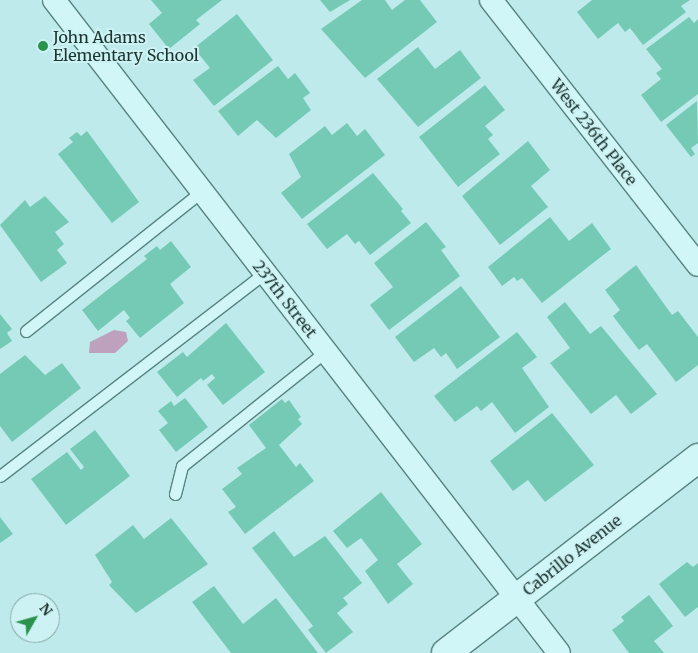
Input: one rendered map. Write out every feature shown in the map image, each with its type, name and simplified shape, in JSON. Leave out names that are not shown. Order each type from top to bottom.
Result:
[{"type":"street","name":"237th Street","points":[[54,0],[559,653]]},
{"type":"street","name":"West 236th Place","points":[[491,0],[698,265]]},
{"type":"street","name":"Cabrillo Avenue","points":[[446,653],[698,458]]},
{"type":"lane","points":[[26,331],[202,191]]},
{"type":"lane","points":[[0,476],[265,273]]},
{"type":"lane","points":[[175,494],[182,466],[326,351]]},
{"type":"shaded area","points":[[114,330],[126,332],[128,341],[115,353],[89,353],[90,342]]},
{"type":"building","points":[[151,0],[222,0],[196,20],[200,24],[169,49],[149,24],[162,13]]},
{"type":"building","points":[[320,0],[350,0],[330,12]]},
{"type":"building","points":[[362,0],[385,0],[392,10],[405,0],[420,0],[437,22],[365,78],[321,29]]},
{"type":"building","points":[[592,0],[690,0],[681,6],[686,12],[643,45],[630,28],[625,32],[618,23],[598,39],[577,12]]},
{"type":"building","points":[[237,14],[273,60],[214,106],[193,80],[210,68],[194,48]]},
{"type":"building","points":[[689,17],[694,23],[698,19],[698,94],[661,122],[641,95],[661,79],[656,73],[662,69],[646,49]]},
{"type":"building","points":[[418,47],[435,69],[460,50],[481,78],[418,127],[377,79]]},
{"type":"building","points":[[278,66],[288,79],[295,73],[310,93],[303,98],[311,110],[276,138],[257,120],[238,136],[218,111]]},
{"type":"building","points":[[485,85],[505,110],[485,126],[493,135],[488,139],[500,154],[458,187],[419,137]]},
{"type":"building","points":[[697,101],[698,143],[691,148],[695,154],[691,157],[666,125]]},
{"type":"building","points":[[347,123],[357,136],[365,129],[385,155],[302,219],[281,193],[301,177],[289,154],[325,126],[332,135]]},
{"type":"building","points":[[87,131],[139,202],[112,223],[58,154],[73,142],[69,138],[77,132],[81,136]]},
{"type":"building","points":[[528,141],[550,170],[531,186],[548,207],[500,245],[462,196]]},
{"type":"building","points":[[373,173],[403,209],[401,211],[411,223],[370,255],[359,241],[355,244],[347,234],[327,249],[307,224]]},
{"type":"building","points":[[45,196],[69,222],[55,232],[64,244],[57,250],[67,263],[41,282],[0,225],[25,200],[30,207]]},
{"type":"building","points":[[550,217],[569,241],[592,223],[611,249],[542,303],[522,278],[517,281],[514,277],[502,286],[488,267]]},
{"type":"building","points":[[426,222],[446,247],[441,250],[460,276],[389,330],[370,305],[393,287],[374,263]]},
{"type":"building","points":[[171,241],[191,267],[170,284],[184,303],[140,338],[126,321],[130,318],[124,310],[98,331],[82,310],[147,259],[144,256],[157,246],[160,250]]},
{"type":"building","points":[[636,265],[672,315],[678,311],[698,337],[698,365],[676,382],[647,344],[639,350],[613,316],[620,310],[605,290]]},
{"type":"building","points":[[461,286],[500,337],[457,369],[446,353],[441,357],[434,348],[414,362],[395,337]]},
{"type":"building","points":[[565,302],[590,334],[601,326],[657,394],[631,414],[616,395],[591,414],[550,363],[570,348],[547,317]]},
{"type":"building","points":[[0,314],[12,329],[7,333],[12,341],[0,349]]},
{"type":"building","points":[[226,323],[265,372],[223,405],[207,385],[215,378],[212,374],[203,381],[201,378],[177,397],[157,372],[183,352],[187,357]]},
{"type":"building","points":[[517,332],[537,357],[522,368],[549,407],[515,433],[492,402],[481,411],[477,406],[455,422],[434,396]]},
{"type":"building","points":[[25,355],[45,375],[62,363],[81,388],[12,442],[0,426],[0,374]]},
{"type":"building","points":[[185,398],[208,427],[176,452],[159,430],[168,423],[158,411],[171,401],[174,406]]},
{"type":"building","points":[[282,399],[285,403],[289,400],[301,417],[298,419],[302,424],[279,445],[296,467],[300,463],[314,481],[245,534],[228,512],[236,507],[222,489],[242,474],[237,468],[266,448],[249,425]]},
{"type":"building","points":[[552,413],[594,465],[545,502],[528,480],[513,491],[490,461]]},
{"type":"building","points":[[95,430],[130,476],[66,525],[31,479],[67,452],[81,470],[84,467],[70,449]]},
{"type":"building","points":[[381,492],[422,544],[397,564],[413,584],[388,604],[365,571],[378,560],[361,538],[347,548],[333,531]]},
{"type":"building","points":[[0,517],[13,534],[0,543]]},
{"type":"building","points":[[171,518],[208,564],[136,613],[109,585],[112,582],[95,555],[133,525],[144,539]]},
{"type":"building","points":[[274,531],[294,557],[325,536],[362,583],[343,598],[348,604],[337,613],[353,632],[326,653],[308,630],[313,626],[252,548]]},
{"type":"building","points":[[687,562],[693,567],[698,563],[698,607],[685,617],[659,584]]},
{"type":"building","points":[[214,586],[243,624],[276,598],[318,653],[231,653],[192,602]]},
{"type":"building","points":[[649,595],[673,626],[654,641],[664,653],[629,653],[612,630],[624,621],[621,617]]},
{"type":"place","name":"John Adams Elementary School","points":[[43,46]]}]
